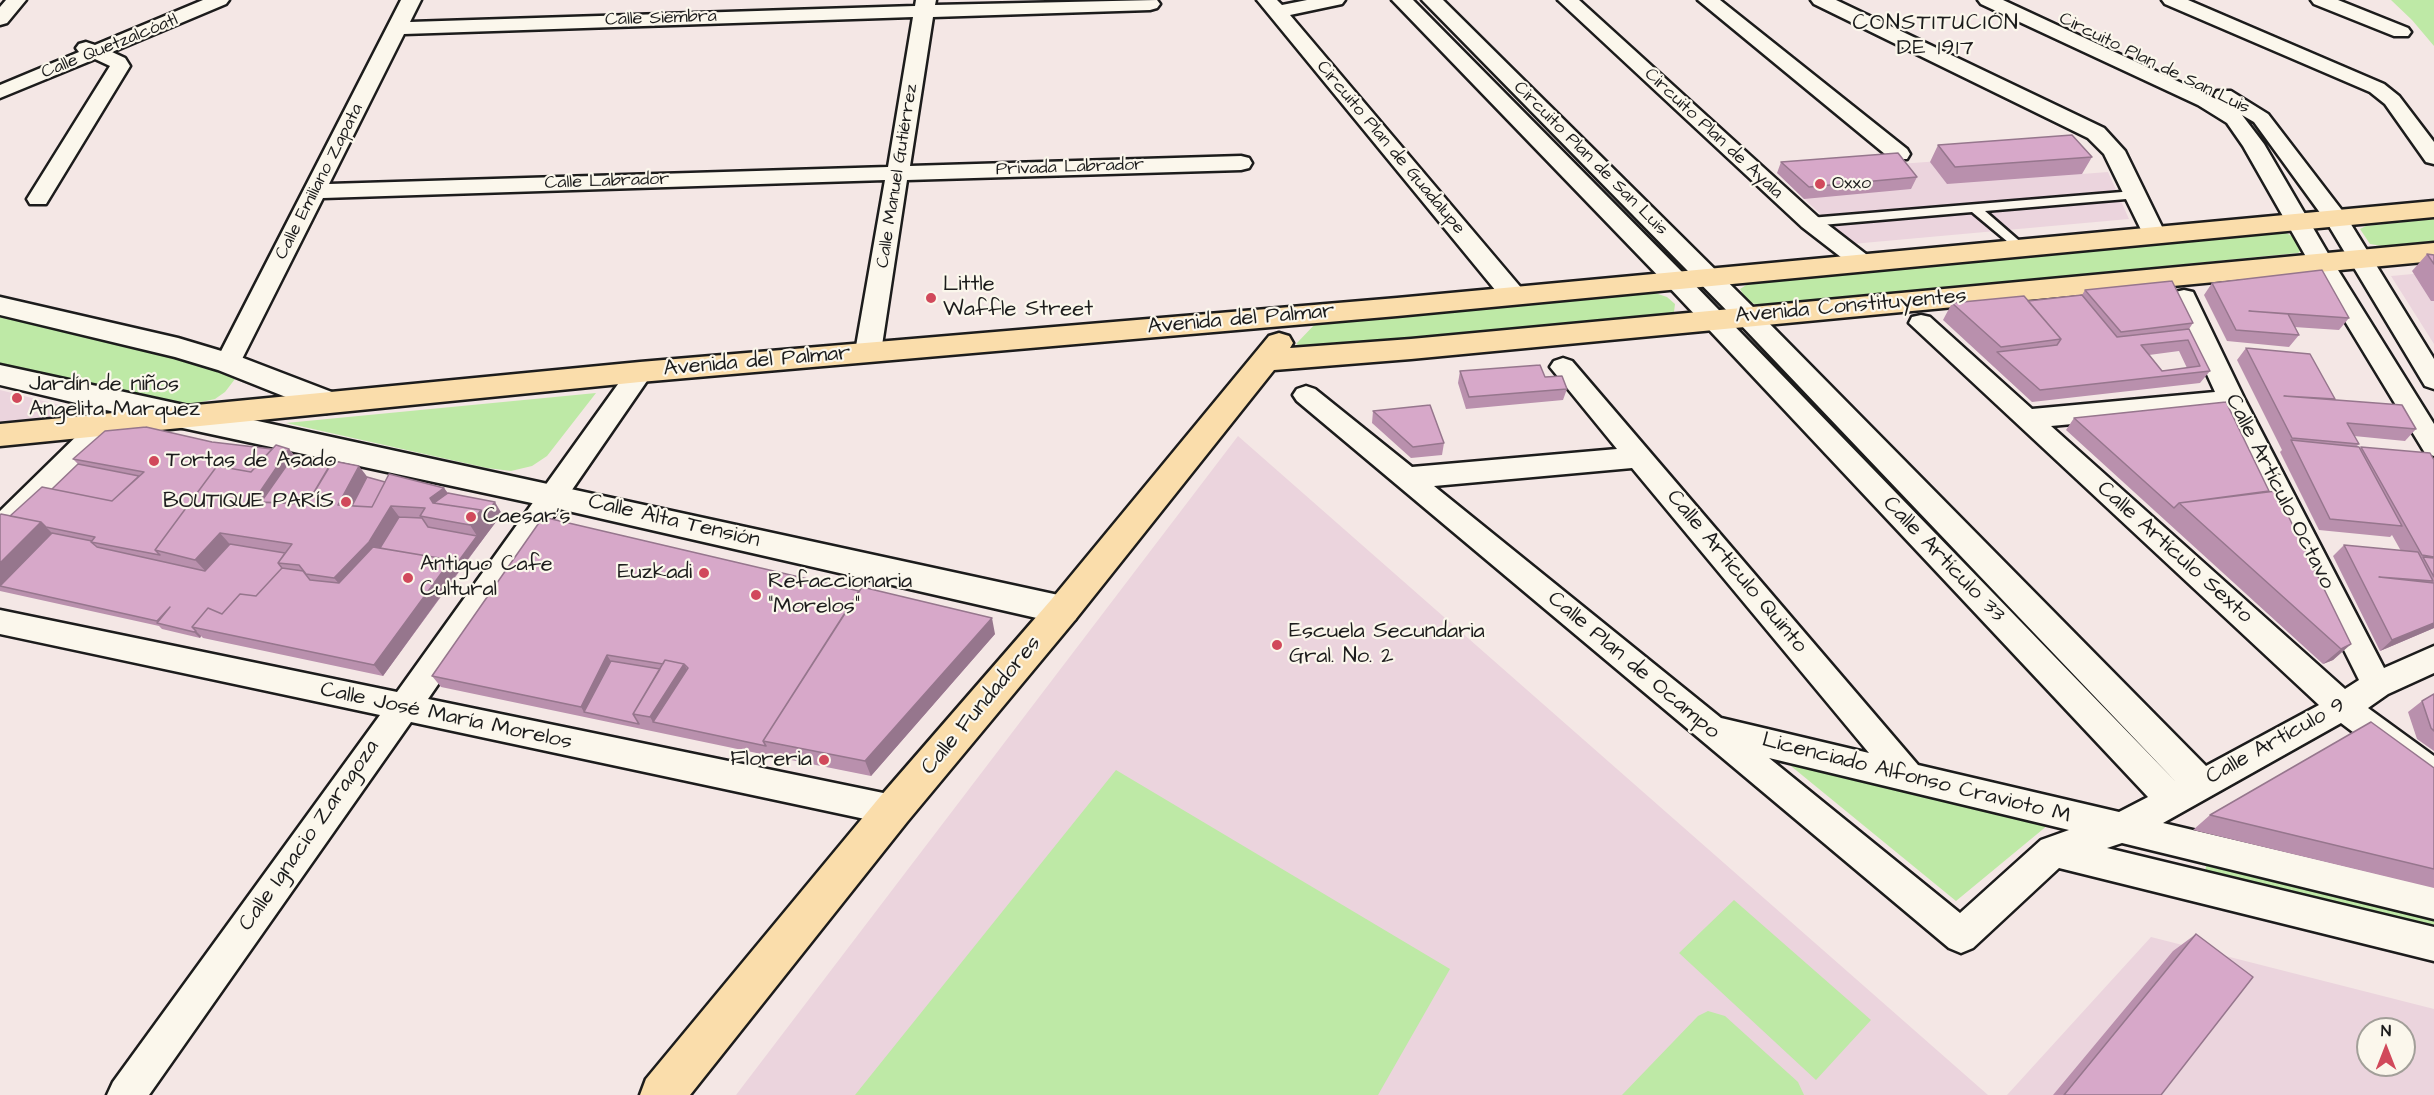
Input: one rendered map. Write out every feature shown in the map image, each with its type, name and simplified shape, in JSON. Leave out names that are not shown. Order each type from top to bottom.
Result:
[{"type":"main road","name":"Avenida Constituyentes","points":[[1514,296],[2434,209]]},
{"type":"main road","name":"Avenida Constituyentes","points":[[1267,360],[1412,350],[2434,252]]},
{"type":"main road","name":"Avenida del Palmar","points":[[0,435],[640,372],[1514,296]]},
{"type":"main road","name":"Calle Fundadores","points":[[662,1095],[893,810],[1063,610],[1267,360],[1299,314]]},
{"type":"street","points":[[0,19],[16,0]]},
{"type":"street","name":"Calle Quetzalcóatl","points":[[0,92],[202,0]]},
{"type":"street","name":"Calle Quetzalcóatl","points":[[0,83],[219,0]]},
{"type":"street","name":"Calle Emiliano Zapata","points":[[228,363],[411,0]]},
{"type":"street","points":[[1272,6],[1335,0]]},
{"type":"street","name":"Circuito Plan de San Luis","points":[[1402,0],[1714,320]]},
{"type":"street","name":"Circuito Plan de San Luis","points":[[1432,0],[1748,317]]},
{"type":"street","points":[[1570,2],[1595,0]]},
{"type":"street","points":[[1708,0],[1899,154]]},
{"type":"street","name":"Circuito Plan de San Luis","points":[[1988,0],[2205,101],[2234,119],[2253,144],[2321,262],[2434,446]]},
{"type":"street","name":"Circuito Plan de San Luis","points":[[2021,0],[2243,105],[2261,118],[2336,218],[2434,380]]},
{"type":"street","points":[[2172,0],[2377,88],[2392,100],[2434,157]]},
{"type":"street","points":[[2321,0],[2401,32]]},
{"type":"street","points":[[2205,14],[2226,1]]},
{"type":"street","name":"Circuito Plan de Ayala","points":[[1570,2],[1810,222],[1863,263]]},
{"type":"street","points":[[1837,3],[2096,133],[2114,151],[2154,235]]},
{"type":"street","name":"Calle Siembra","points":[[398,28],[925,6],[1150,4]]},
{"type":"street","name":"Calle Manuel Gutiérrez","points":[[868,352],[925,6]]},
{"type":"street","name":"Circuito Plan de Guadalupe","points":[[1272,6],[1514,296]]},
{"type":"street","points":[[38,199],[117,75],[120,66],[118,62],[91,50]]},
{"type":"street","points":[[2253,144],[2279,144]]},
{"type":"street","name":"Privada Labrador","points":[[899,173],[1241,163]]},
{"type":"street","name":"Calle Labrador","points":[[316,191],[899,173]]},
{"type":"street","name":"Calle Artículo Octavo","points":[[2184,298],[2232,400],[2377,685]]},
{"type":"street","points":[[0,306],[178,348],[228,363],[326,402]]},
{"type":"street","name":"Calle Artículo 33","points":[[1748,317],[2201,783]]},
{"type":"street","name":"Calle Artículo 33","points":[[1714,320],[2172,800]]},
{"type":"street","name":"Calle Artículo Sexto","points":[[1921,323],[2343,707],[2434,775]]},
{"type":"street","name":"Calle Artículo Quinto","points":[[1563,367],[1908,777]]},
{"type":"street","name":"Calle Ignacio Zaragoza","points":[[126,1095],[555,496],[640,372]]},
{"type":"street","name":"Calle Alta Tensión","points":[[0,375],[1063,610]]},
{"type":"street","name":"Calle Plan de Ocampo","points":[[1306,395],[1961,936],[2053,851]]},
{"type":"street","points":[[2027,419],[2232,400]]},
{"type":"street","points":[[0,528],[103,426]]},
{"type":"street","points":[[1406,478],[1639,457]]},
{"type":"street","name":"Calle José María Morelos","points":[[0,622],[893,810]]},
{"type":"street","name":"Calle Artículo 9","points":[[2053,851],[2120,829],[2343,707],[2377,685],[2434,659]]},
{"type":"street","name":"Licenciado Alfonso Cravioto M","points":[[1712,730],[2434,903]]},
{"type":"street","points":[[2053,851],[2434,944]]},
{"type":"lane","points":[[1810,222],[2134,195]]},
{"type":"lane","points":[[1974,208],[2020,248]]},
{"type":"shaded area","points":[[2062,152],[2082,174],[2108,172],[2129,219],[1852,244],[1777,173]]},
{"type":"shaded area","points":[[2434,272],[2434,344],[2391,276]]},
{"type":"shaded area","name":"Jardín de niños Angelita Marquez","points":[[0,390],[68,407],[62,417],[0,422]]},
{"type":"shaded area","name":"Escuela Secundaria Gral. No. 2","points":[[1238,436],[1988,1095],[736,1095]]},
{"type":"shaded area","points":[[2151,937],[2434,1009],[2434,1095],[2007,1095]]},
{"type":"green space","points":[[2391,0],[2434,0],[2434,46],[2412,20]]},
{"type":"green space","points":[[2434,219],[2434,241],[2382,246],[2370,244],[2360,229],[2366,226]]},
{"type":"green space","points":[[2284,232],[2294,237],[2303,249],[2298,253],[1760,306],[1747,301],[1740,289],[1748,284]]},
{"type":"green space","points":[[1655,293],[1667,297],[1675,304],[1674,312],[1667,315],[1305,347],[1296,344],[1317,322]]},
{"type":"green space","points":[[0,314],[189,359],[226,370],[235,379],[225,392],[215,399],[178,407],[0,366]]},
{"type":"green space","points":[[596,393],[547,456],[532,466],[511,471],[487,468],[286,423]]},
{"type":"green space","points":[[1786,762],[2048,825],[1956,901]]},
{"type":"green space","points":[[1116,770],[1450,969],[1378,1095],[855,1095]]},
{"type":"green space","points":[[2215,862],[2434,914],[2434,934],[2205,873],[2206,866]]},
{"type":"green space","points":[[1734,900],[1871,1020],[1816,1080],[1679,953]]},
{"type":"green space","points":[[1708,1011],[1725,1016],[1798,1082],[1804,1095],[1622,1095],[1698,1016]]},
{"type":"building","points":[[2072,135],[2092,157],[1955,167],[1938,145]]},
{"type":"building","points":[[1898,153],[1917,177],[1809,187],[1781,162]]},
{"type":"building","points":[[2427,254],[2434,255],[2434,264]]},
{"type":"building","points":[[2322,270],[2349,318],[2249,311],[2288,314],[2299,335],[2236,330],[2212,283]]},
{"type":"building","points":[[2172,281],[2193,323],[2121,332],[2085,290]]},
{"type":"building","points":[[2082,295],[2117,337],[2189,329],[2210,371],[2040,390],[1997,352],[2057,345],[2061,339],[2028,301]],"holes":[[[2188,340],[2200,366],[2162,371],[2141,345]]]},
{"type":"building","points":[[2024,296],[2061,339],[2001,347],[1952,303]]},
{"type":"building","points":[[2246,348],[2310,354],[2335,399],[2284,396],[2402,405],[2416,429],[2347,423],[2359,444],[2292,438]]},
{"type":"building","points":[[1540,365],[1545,377],[1562,376],[1567,389],[1469,397],[1460,371]]},
{"type":"building","points":[[2226,402],[2269,491],[2179,503],[2174,508],[2074,418]]},
{"type":"building","points":[[1430,405],[1444,443],[1413,447],[1373,411]]},
{"type":"building","points":[[146,427],[212,442],[272,449],[251,472],[217,466],[155,550],[160,555],[91,542],[95,537],[46,527],[41,522],[10,516],[42,487],[112,501],[144,472],[73,459],[105,431]]},
{"type":"building","points":[[2291,440],[2359,447],[2402,526],[2330,519]]},
{"type":"building","points":[[276,445],[289,449],[253,502],[307,504],[333,461],[359,466],[338,505],[372,507],[389,474],[444,488],[430,498],[433,503],[481,510],[470,525],[420,516],[425,508],[391,506],[369,542],[334,578],[306,574],[299,565],[278,563],[292,544],[220,533],[195,560],[155,550],[217,466],[251,472]]},
{"type":"building","points":[[2361,447],[2430,453],[2434,460],[2434,557],[2422,555]]},
{"type":"building","points":[[294,455],[330,465],[307,504],[261,502]]},
{"type":"building","points":[[78,464],[139,476],[112,501],[52,489]]},
{"type":"building","points":[[367,477],[385,482],[372,507],[352,506]]},
{"type":"building","points":[[2276,491],[2351,644],[2341,649],[2179,503]]},
{"type":"building","points":[[448,493],[495,502],[484,515],[481,510],[434,503]]},
{"type":"building","points":[[0,515],[41,522],[0,563]]},
{"type":"building","points":[[399,517],[422,518],[428,527],[477,536],[455,566],[451,560],[380,548]]},
{"type":"building","points":[[543,517],[859,591],[763,741],[766,746],[653,722],[688,668],[684,664],[665,660],[663,664],[607,655],[581,707],[432,676]]},
{"type":"building","points":[[52,533],[92,541],[97,547],[205,571],[230,544],[285,553],[278,563],[282,568],[256,596],[240,594],[222,614],[208,608],[192,627],[196,631],[194,632],[157,623],[170,607],[157,621],[0,586]]},
{"type":"building","points":[[2344,545],[2418,552],[2433,581],[2379,577],[2434,583],[2434,623],[2392,640]]},
{"type":"building","points":[[373,547],[451,560],[374,665],[192,627],[208,608],[222,614],[240,594],[256,596],[282,568],[303,571],[310,580],[339,583]]},
{"type":"building","points":[[2423,557],[2434,558],[2434,577]]},
{"type":"building","points":[[862,587],[992,618],[865,761],[763,741]]},
{"type":"building","points":[[665,660],[684,664],[650,717],[633,714]]},
{"type":"building","points":[[611,661],[660,669],[633,714],[639,724],[584,712]]},
{"type":"building","points":[[2434,694],[2434,731],[2422,701]]},
{"type":"building","points":[[2371,722],[2434,768],[2434,869],[2210,815]]},
{"type":"building","points":[[2196,934],[2253,977],[2161,1095],[2064,1095]]},
{"type":"place","name":"Oxxo","points":[[1820,184]]},
{"type":"place","name":"Little Waffle Street","points":[[931,298]]},
{"type":"place","name":"Jardín de niños Angelita Marquez","points":[[17,398]]},
{"type":"place","name":"Tortas de Asado","points":[[154,461]]},
{"type":"place","name":"BOUTIQUE PARÍS","points":[[346,502]]},
{"type":"place","name":"Caesar's","points":[[471,517]]},
{"type":"place","name":"Euzkadi","points":[[704,573]]},
{"type":"place","name":"Antiguo Cafe Cultural","points":[[408,578]]},
{"type":"place","name":"Refaccionaria \"Morelos\"","points":[[756,595]]},
{"type":"place","name":"Escuela Secundaria Gral. No. 2","points":[[1277,645]]},
{"type":"place","name":"Floreria","points":[[824,760]]},
{"type":"district","name":"CONSTITUCIÓN DE 1917","points":[[1936,36]]}]
